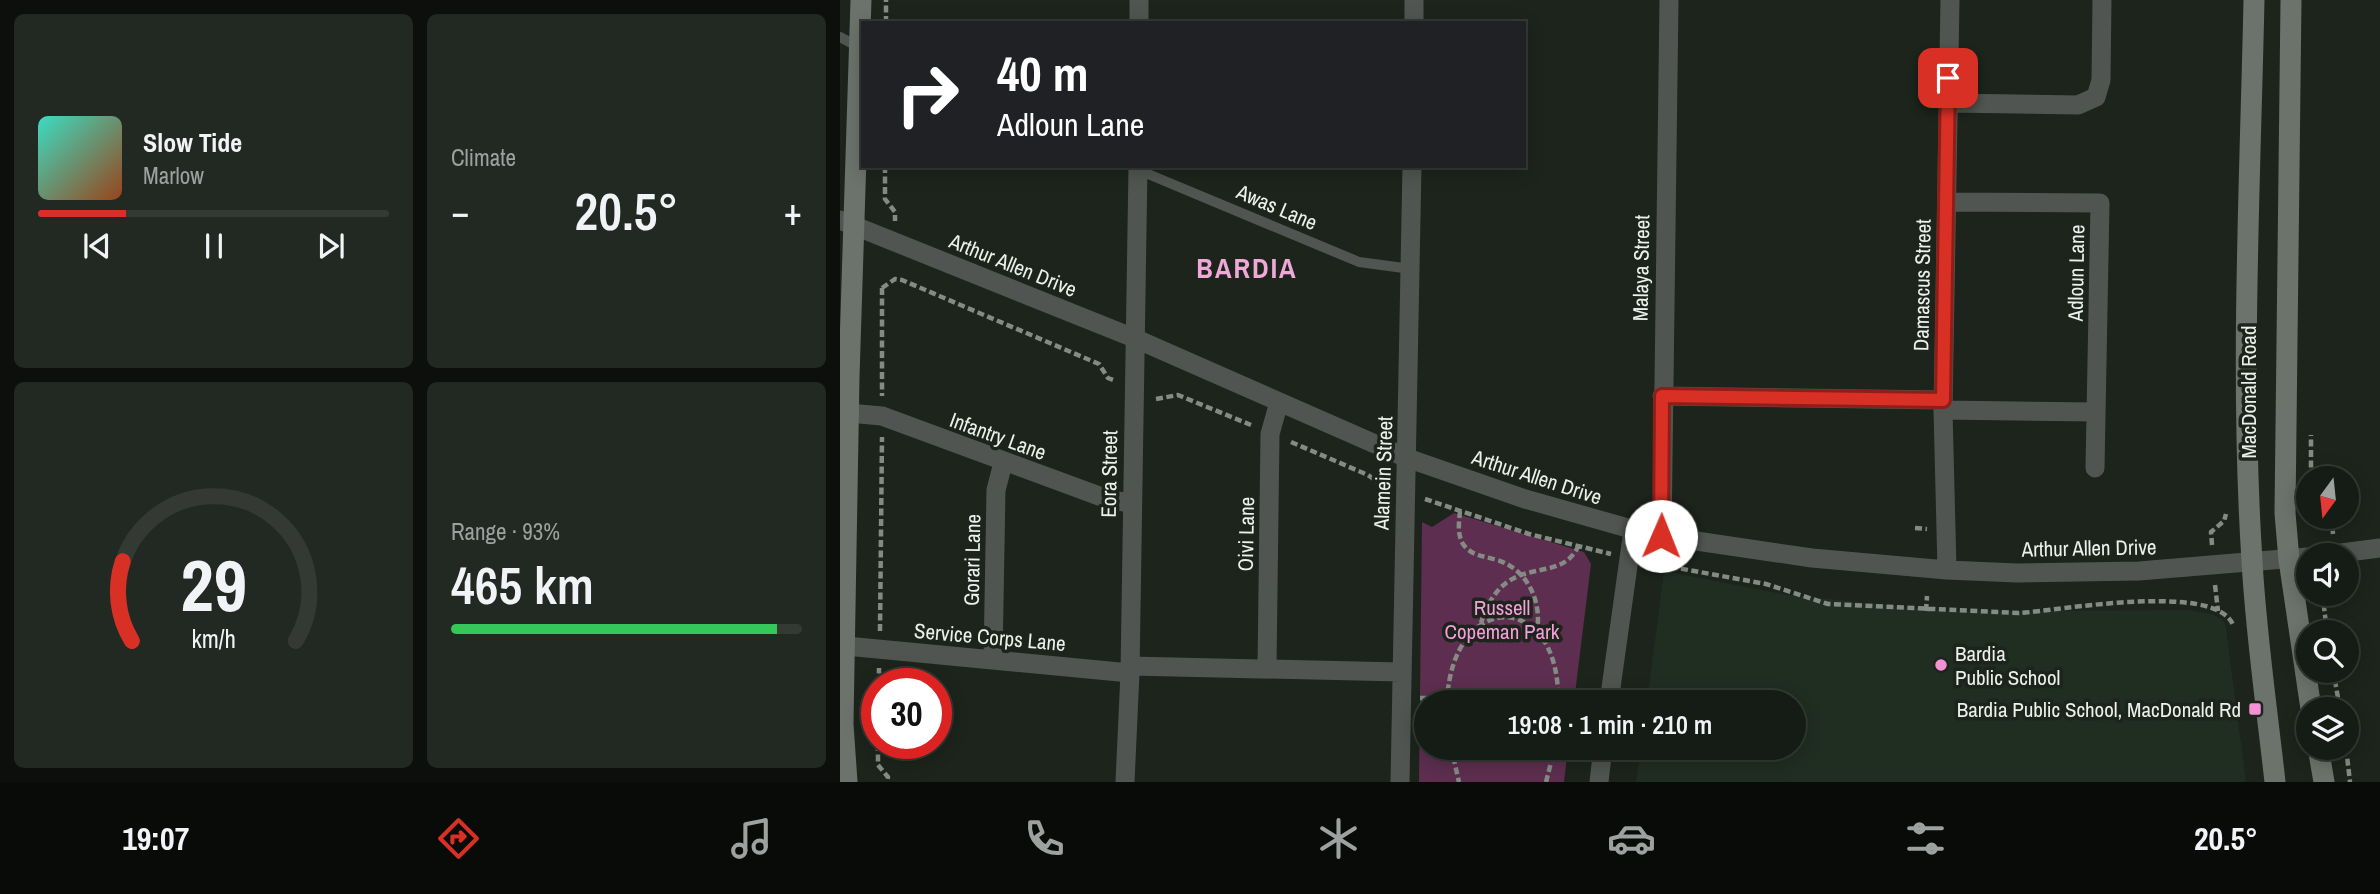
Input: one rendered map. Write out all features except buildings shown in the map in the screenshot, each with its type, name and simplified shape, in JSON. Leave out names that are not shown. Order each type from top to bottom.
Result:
[{"type":"street","points":[[861,0],[861,21]]},
{"type":"street","points":[[1139,0],[1139,21]]},
{"type":"street","points":[[1414,0],[1414,21]]},
{"type":"street","name":"Malaya Street","points":[[1661,536],[1669,0]]},
{"type":"street","name":"Damascus Street","points":[[1947,570],[1943,405],[1950,0]]},
{"type":"street","points":[[1948,103],[2078,105],[2096,97],[2101,80],[2102,0]]},
{"type":"street","name":"MacDonald Road","points":[[2254,0],[2247,407],[2252,563],[2275,782]]},
{"type":"street","name":"MacDonald Road","points":[[2291,0],[2285,513],[2296,552]]},
{"type":"street","points":[[847,782],[843,724],[848,413],[844,376],[847,223],[861,60]]},
{"type":"street","name":"Eora Street","points":[[1125,782],[1130,670],[1136,168]]},
{"type":"street","name":"Alamein Street","points":[[1401,782],[1412,168]]},
{"type":"street","name":"Adloun Lane","points":[[1947,202],[2099,203],[2095,468]]},
{"type":"street","name":"Arthur Allen Drive","points":[[847,223],[1134,338],[1407,458],[1525,499],[1633,530],[1812,558],[1947,570],[2125,571],[2296,559]]},
{"type":"street","points":[[1662,396],[2096,412]]},
{"type":"street","name":"Oivi Lane","points":[[1267,668],[1270,433],[1279,402]]},
{"type":"street","name":"Infantry Lane","points":[[848,413],[882,416],[1003,463],[1110,500],[1132,503]]},
{"type":"street","name":"Gorari Lane","points":[[993,659],[996,489],[1003,463]]},
{"type":"street","points":[[1611,690],[1633,530]]},
{"type":"street","points":[[2359,551],[2380,548]]},
{"type":"street","name":"MacDonald Road","points":[[2302,606],[2310,697]]},
{"type":"street","name":"Service Corps Lane","points":[[844,641],[880,649],[1130,670],[1267,668],[1401,672]]},
{"type":"street","points":[[1599,782],[1602,760]]},
{"type":"street","points":[[2320,760],[2324,782]]},
{"type":"lane","points":[[840,37],[861,48]]},
{"type":"lane","name":"Awas Lane","points":[[1138,168],[1359,262],[1410,269]]},
{"type":"path","points":[[886,0],[886,21]]},
{"type":"path","points":[[885,168],[885,200],[895,212]]},
{"type":"path","points":[[879,668],[882,288],[895,279],[902,280],[1099,364],[1108,378]]},
{"type":"path","points":[[1460,511],[1459,530],[1464,545],[1478,556],[1500,561],[1521,574],[1538,607],[1537,630]]},
{"type":"path","points":[[1449,690],[1453,663],[1463,639],[1481,623],[1495,592],[1521,574],[1562,566],[1574,556],[1579,545]]},
{"type":"path","points":[[1926,611],[1927,596]]},
{"type":"path","points":[[2218,612],[2231,619]]},
{"type":"path","points":[[1481,623],[1503,618],[1527,624],[1537,630],[1553,654],[1557,690]]},
{"type":"path","points":[[878,759],[878,765],[888,777],[887,782]]},
{"type":"path","points":[[1454,760],[1459,782]]},
{"type":"path","points":[[1546,782],[1552,760]]},
{"type":"path","points":[[2347,760],[2350,782]]},
{"type":"shaded area","name":"Bardia Public School","points":[[1664,571],[1782,594],[1946,611],[2189,610],[2214,615],[2224,621],[2246,782],[1636,782],[1639,760],[1806,760],[1806,690],[1649,690]]},
{"type":"green space","name":"Russell Copeman Park","points":[[1454,513],[1584,552],[1591,564],[1575,690],[1420,690],[1422,522],[1432,527]]},
{"type":"green space","name":"Russell Copeman Park","points":[[1419,760],[1567,760],[1564,782],[1419,782]]},
{"type":"place","name":"Bardia Public School","points":[[1941,665]]},
{"type":"place","name":"Bardia Public School, MacDonald Rd","points":[[2255,709]]},
{"type":"district","name":"BARDIA","points":[[1247,268]]},
{"type":"route","points":[[1661,536],[1662,396],[1943,400],[1948,78]]}]
